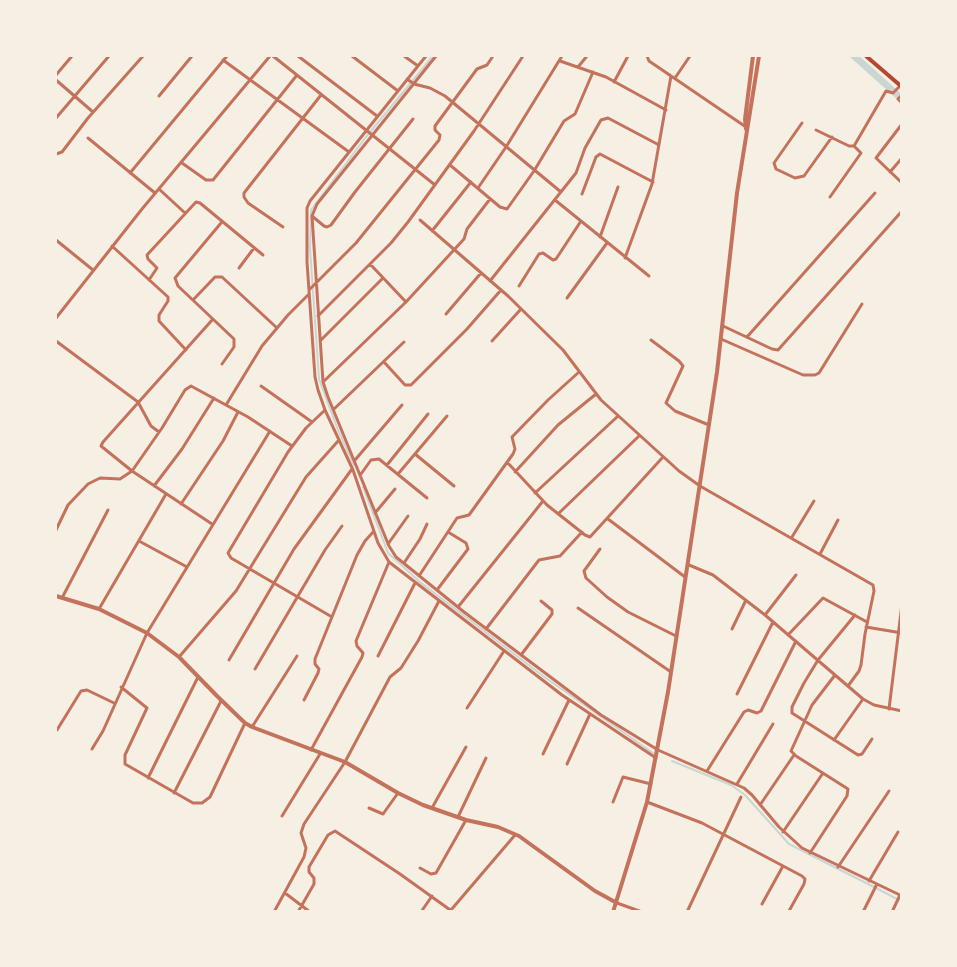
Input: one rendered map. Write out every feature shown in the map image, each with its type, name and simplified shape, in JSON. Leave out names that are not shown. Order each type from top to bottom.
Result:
[{"type":"main road","points":[[866,56],[901,86]]},
{"type":"street","points":[[56,75],[72,56]]},
{"type":"street","points":[[56,118],[109,56]]},
{"type":"street","points":[[56,154],[62,152],[93,112],[143,56]]},
{"type":"street","points":[[159,96],[192,56]]},
{"type":"street","points":[[130,172],[227,56]]},
{"type":"street","points":[[56,318],[155,193],[272,56],[370,131],[435,185]]},
{"type":"street","points":[[298,56],[377,116]]},
{"type":"street","points":[[352,56],[398,91]]},
{"type":"street","points":[[404,56],[418,66]]},
{"type":"street","points":[[426,56],[410,81],[317,204],[312,216],[312,289],[318,316],[323,381],[388,544],[396,557],[458,608],[601,715],[658,750],[736,784],[752,795],[793,842],[838,867],[901,896],[892,912]]},
{"type":"street","points":[[436,56],[398,91],[377,116],[370,131],[349,152],[310,201],[307,208],[315,377],[325,410],[352,469],[382,551],[389,562],[569,700],[656,758]]},
{"type":"street","points":[[226,405],[262,346],[356,243],[414,168],[439,140],[440,135],[435,130],[435,126],[477,69],[487,65],[493,56]]},
{"type":"street","points":[[318,316],[391,243],[450,165],[523,56]]},
{"type":"street","points":[[478,188],[562,56]]},
{"type":"street","points":[[578,67],[586,56]]},
{"type":"street","points":[[614,82],[628,56]]},
{"type":"street","points":[[647,56],[649,61],[746,128]]},
{"type":"street","points":[[625,258],[653,182],[673,77],[690,56]]},
{"type":"street","points":[[613,912],[651,784],[671,672],[723,326],[753,56]]},
{"type":"street","points":[[746,128],[750,120],[759,56]]},
{"type":"street","points":[[223,60],[349,152]]},
{"type":"street","points":[[560,61],[614,82],[666,110]]},
{"type":"street","points":[[450,165],[500,207],[507,209],[534,171],[564,121],[575,114],[592,72]]},
{"type":"street","points":[[182,163],[206,180],[213,180],[297,75]]},
{"type":"street","points":[[56,80],[93,112]]},
{"type":"street","points":[[410,81],[430,87],[452,102],[561,192]]},
{"type":"street","points":[[854,146],[886,91],[895,91],[901,86]]},
{"type":"street","points":[[283,227],[248,203],[244,193],[321,95]]},
{"type":"street","points":[[901,96],[902,103]]},
{"type":"street","points":[[490,281],[576,172],[585,148],[603,119],[608,118],[659,145]]},
{"type":"street","points":[[312,216],[324,226],[329,227],[413,119]]},
{"type":"street","points":[[802,123],[774,163],[777,168],[795,178],[804,176],[832,138]]},
{"type":"street","points":[[902,124],[876,155],[877,161],[902,183]]},
{"type":"street","points":[[816,130],[854,146],[861,153],[830,197]]},
{"type":"street","points":[[88,138],[155,193]]},
{"type":"street","points":[[582,194],[596,157],[600,154],[653,182]]},
{"type":"street","points":[[890,172],[902,158]]},
{"type":"street","points":[[432,231],[471,182]]},
{"type":"street","points":[[600,237],[618,187]]},
{"type":"street","points":[[159,189],[185,213]]},
{"type":"street","points":[[747,337],[875,193]]},
{"type":"street","points":[[323,381],[405,302],[464,239],[467,228],[490,199]]},
{"type":"street","points":[[555,200],[649,276]]},
{"type":"street","points":[[149,280],[157,268],[147,255],[195,202],[198,202],[263,255]]},
{"type":"street","points":[[723,326],[772,349],[780,349],[902,211]]},
{"type":"street","points":[[420,220],[521,309],[563,350],[596,394],[663,457],[700,486],[873,585],[874,591],[861,665],[848,686]]},
{"type":"street","points":[[519,285],[539,254],[543,253],[553,260],[556,259],[581,221]]},
{"type":"street","points":[[222,222],[175,278],[178,286],[234,339],[235,343],[222,364]]},
{"type":"street","points":[[56,240],[93,270]]},
{"type":"street","points":[[567,298],[607,243]]},
{"type":"street","points":[[112,246],[168,299],[159,315],[159,321],[186,350]]},
{"type":"street","points":[[239,268],[254,248]]},
{"type":"street","points":[[369,263],[405,302]]},
{"type":"street","points":[[446,314],[481,273]]},
{"type":"street","points":[[193,300],[215,277],[222,277],[277,328]]},
{"type":"street","points":[[320,341],[383,278]]},
{"type":"street","points":[[384,362],[405,385],[411,385],[467,329],[501,290]]},
{"type":"street","points":[[721,339],[803,375],[815,375],[819,373],[862,304]]},
{"type":"street","points":[[492,341],[521,309]]},
{"type":"street","points":[[212,524],[132,471],[101,446],[213,319]]},
{"type":"street","points":[[651,340],[680,361],[683,366],[666,404],[675,411],[709,425]]},
{"type":"street","points":[[56,341],[138,402],[151,426],[159,432]]},
{"type":"street","points":[[333,410],[404,342]]},
{"type":"street","points":[[419,576],[459,516],[469,515],[507,462],[515,449],[513,436],[579,372]]},
{"type":"street","points":[[261,386],[312,422]]},
{"type":"street","points":[[56,530],[68,505],[88,484],[100,478],[120,479],[132,471],[187,387],[195,387],[292,446]]},
{"type":"street","points":[[515,472],[558,425],[596,394]]},
{"type":"street","points":[[154,486],[182,449],[214,398]]},
{"type":"street","points":[[355,460],[402,405]]},
{"type":"street","points":[[325,410],[292,446],[228,553],[231,558],[332,617]]},
{"type":"street","points":[[181,504],[216,452],[238,412]]},
{"type":"street","points":[[387,465],[428,414]]},
{"type":"street","points":[[398,474],[447,416]]},
{"type":"street","points":[[535,493],[618,416]]},
{"type":"street","points":[[92,749],[147,633],[270,431]]},
{"type":"street","points":[[558,514],[640,436]]},
{"type":"street","points":[[179,657],[236,591],[306,477],[339,440]]},
{"type":"street","points":[[416,454],[454,486]]},
{"type":"street","points":[[507,462],[543,501],[587,537],[593,536],[663,457]]},
{"type":"street","points":[[361,474],[374,459],[379,459],[428,498]]},
{"type":"street","points":[[229,660],[306,530],[352,469]]},
{"type":"street","points":[[375,513],[395,489]]},
{"type":"street","points":[[99,609],[166,494]]},
{"type":"street","points":[[458,608],[543,501]]},
{"type":"street","points":[[792,537],[814,501]]},
{"type":"street","points":[[62,598],[108,510]]},
{"type":"street","points":[[388,544],[408,516]]},
{"type":"street","points":[[608,519],[686,578]]},
{"type":"street","points":[[820,554],[838,520]]},
{"type":"street","points":[[404,563],[427,524]]},
{"type":"street","points":[[255,669],[325,550],[342,526]]},
{"type":"street","points":[[304,700],[318,673],[319,669],[315,664],[315,659],[357,555],[364,541],[374,531]]},
{"type":"street","points":[[437,590],[468,549],[466,543],[448,532]]},
{"type":"street","points":[[486,629],[539,560],[560,556],[582,532]]},
{"type":"street","points":[[139,541],[186,567]]},
{"type":"street","points":[[600,549],[584,571],[586,578],[628,612],[676,636]]},
{"type":"street","points":[[310,750],[362,657],[363,653],[356,641],[389,562]]},
{"type":"street","points":[[688,565],[708,571],[746,600],[863,699],[874,705],[902,711]]},
{"type":"street","points":[[765,615],[796,575]]},
{"type":"street","points":[[378,656],[415,583]]},
{"type":"street","points":[[56,596],[99,609],[147,633],[179,657],[221,701],[252,727],[345,762],[398,793],[432,808],[466,820],[498,827],[515,835],[595,891],[617,903],[642,912]]},
{"type":"street","points":[[788,635],[821,598],[827,599],[867,622]]},
{"type":"street","points":[[732,629],[746,600]]},
{"type":"street","points":[[274,912],[306,853],[302,829],[345,762],[390,677],[400,668],[439,601]]},
{"type":"street","points":[[521,655],[552,614],[552,610],[541,601]]},
{"type":"street","points":[[889,709],[902,604]]},
{"type":"street","points":[[578,608],[671,672]]},
{"type":"street","points":[[855,615],[818,660],[791,710],[793,715],[858,755],[862,754],[872,739]]},
{"type":"street","points":[[737,694],[773,622]]},
{"type":"street","points":[[866,627],[900,633]]},
{"type":"street","points":[[707,771],[744,712],[748,710],[758,713],[761,711],[796,641]]},
{"type":"street","points":[[467,708],[504,651]]},
{"type":"street","points":[[252,727],[297,656]]},
{"type":"street","points":[[810,852],[848,792],[847,788],[794,754],[792,748],[812,705],[835,675]]},
{"type":"street","points":[[148,778],[198,676]]},
{"type":"street","points":[[121,687],[147,708],[124,760],[128,767],[193,803],[202,803],[207,800],[245,723]]},
{"type":"street","points":[[57,730],[81,691],[87,690],[114,703]]},
{"type":"street","points":[[834,740],[863,699]]},
{"type":"street","points":[[543,754],[569,700]]},
{"type":"street","points":[[174,793],[221,701]]},
{"type":"street","points":[[567,764],[590,714]]},
{"type":"street","points":[[736,784],[774,724]]},
{"type":"street","points":[[432,808],[466,747]]},
{"type":"street","points":[[282,816],[320,754]]},
{"type":"street","points":[[760,805],[794,754]]},
{"type":"street","points":[[458,817],[486,758]]},
{"type":"street","points":[[783,831],[823,773]]},
{"type":"street","points":[[613,802],[623,777],[651,784]]},
{"type":"street","points":[[838,867],[889,791]]},
{"type":"street","points":[[369,808],[383,814],[398,793]]},
{"type":"street","points":[[687,912],[741,797]]},
{"type":"street","points":[[646,802],[684,815],[802,876],[805,879],[804,884],[789,911]]},
{"type":"street","points":[[420,868],[431,874],[436,873],[466,820]]},
{"type":"street","points":[[298,912],[314,884],[309,867],[328,835],[335,831],[452,911],[515,835]]},
{"type":"street","points":[[869,881],[898,832]]},
{"type":"street","points":[[762,904],[783,866]]},
{"type":"street","points":[[863,912],[877,884]]},
{"type":"street","points":[[285,893],[310,912]]},
{"type":"street","points":[[421,912],[432,896]]},
{"type":"waterway","points":[[354,465],[319,379],[310,248],[311,210],[366,137],[433,56]]},
{"type":"waterway","points":[[854,56],[902,99]]},
{"type":"waterway","points":[[363,487],[388,553],[420,582],[543,676],[653,753]]},
{"type":"waterway","points":[[672,761],[731,785],[745,795],[789,844],[874,887]]},
{"type":"waterway","points":[[876,888],[897,899]]}]
